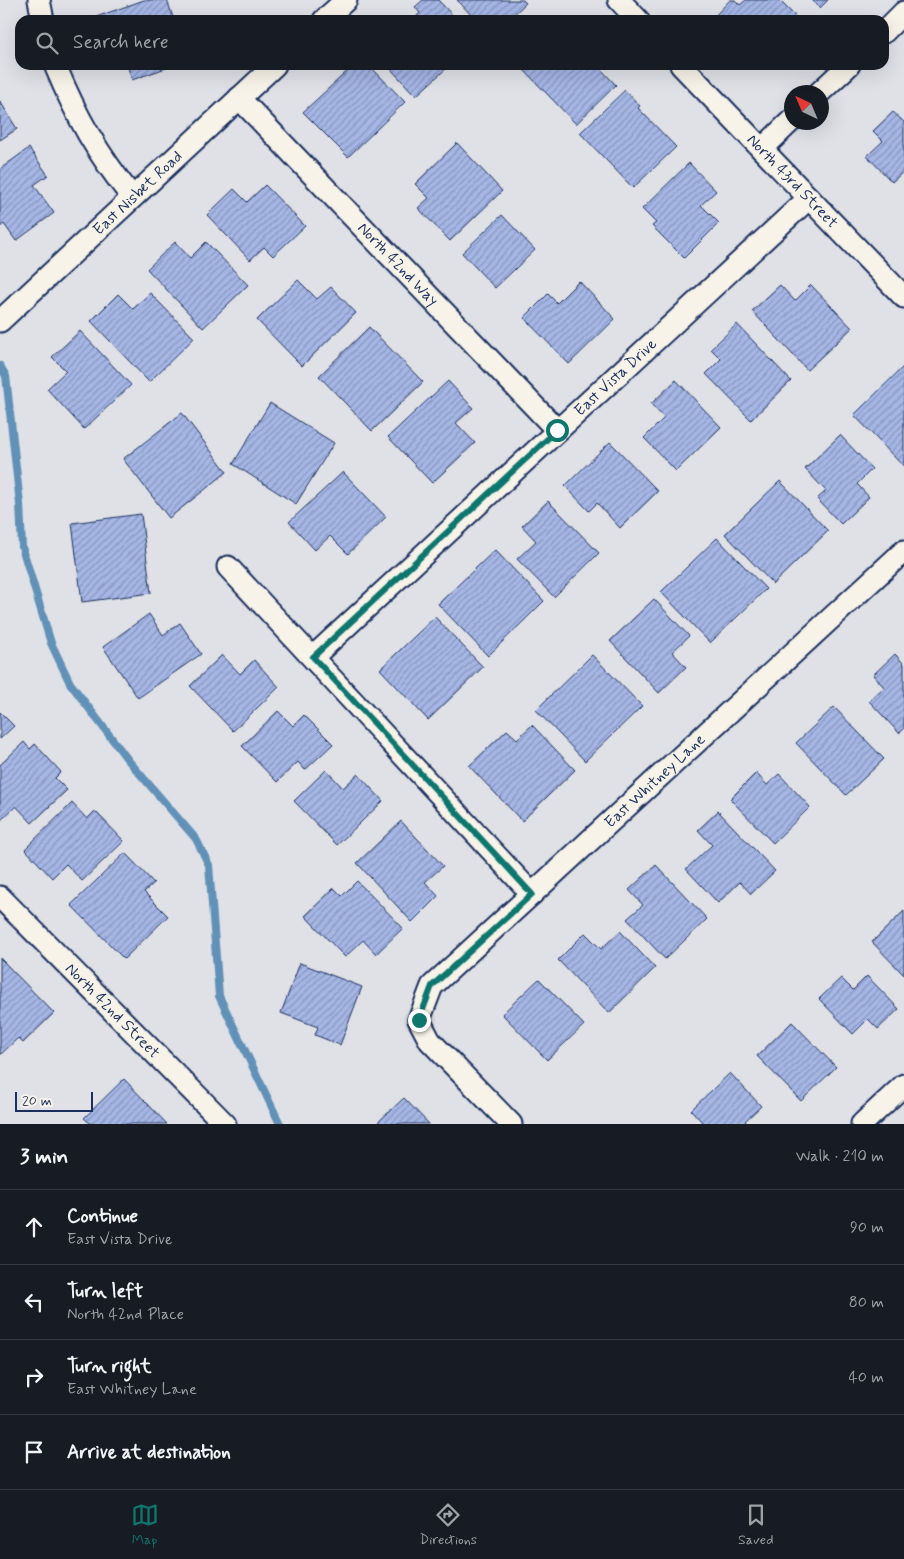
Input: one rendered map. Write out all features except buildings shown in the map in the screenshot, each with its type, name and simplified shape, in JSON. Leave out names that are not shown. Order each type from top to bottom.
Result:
[{"type":"street","points":[[39,0],[42,15]]},
{"type":"street","points":[[330,15],[346,0]]},
{"type":"street","points":[[619,0],[633,15]]},
{"type":"street","points":[[889,27],[904,12]]},
{"type":"street","points":[[57,70],[79,119],[103,160],[132,198]]},
{"type":"street","name":"East Nisbet Road","points":[[7,315],[270,70]]},
{"type":"street","name":"North 43rd Street","points":[[687,70],[904,297]]},
{"type":"street","points":[[828,85],[844,70]]},
{"type":"street","name":"North 42nd Way","points":[[239,98],[557,430]]},
{"type":"street","points":[[762,148],[784,127]]},
{"type":"street","name":"East Vista Drive","points":[[313,657],[809,198]]},
{"type":"street","name":"East Whitney Lane","points":[[511,1124],[430,1041],[419,1020],[432,986],[904,551]]},
{"type":"street","points":[[228,567],[532,894]]},
{"type":"street","name":"North 42nd Street","points":[[0,897],[225,1124]]},
{"type":"street","points":[[862,1124],[904,1085]]},
{"type":"waterway","points":[[0,366],[6,376],[20,504],[22,547],[51,643],[70,683],[128,760],[196,839],[209,865],[219,996],[280,1124]]},
{"type":"route","points":[[419,1020],[432,986],[532,894],[313,657],[557,430]]}]
